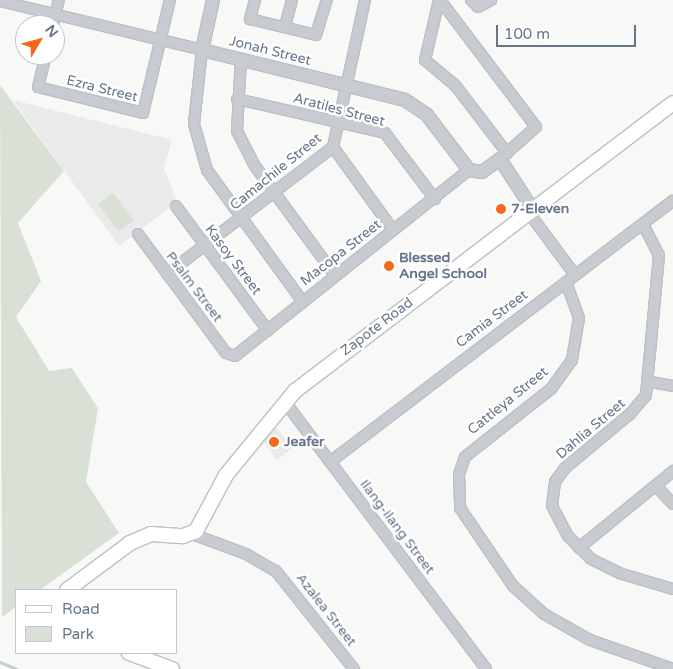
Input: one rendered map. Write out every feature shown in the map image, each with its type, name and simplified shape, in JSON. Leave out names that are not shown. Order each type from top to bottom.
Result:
[{"type":"main road","name":"Zapote Road","points":[[192,534],[226,475],[285,402],[673,104]]},
{"type":"main road","points":[[68,589],[130,543],[158,533],[192,534]]},
{"type":"main road","points":[[132,654],[172,669]]},
{"type":"street","points":[[55,15],[59,0]]},
{"type":"street","points":[[158,39],[170,0]]},
{"type":"street","points":[[213,0],[202,50],[194,124],[207,170],[240,218],[303,302]]},
{"type":"street","points":[[255,0],[250,19],[318,34],[327,0]]},
{"type":"street","points":[[285,26],[292,0]]},
{"type":"street","name":"Camachile Street","points":[[167,274],[333,147],[336,124],[365,0]]},
{"type":"street","points":[[439,0],[425,60],[455,85],[503,156],[531,212],[575,275]]},
{"type":"street","points":[[439,0],[536,130],[482,172],[469,170]]},
{"type":"street","points":[[471,0],[478,7],[491,0]]},
{"type":"street","name":"Jonah Street","points":[[0,1],[40,15]]},
{"type":"street","name":"Jonah Street","points":[[65,22],[158,39],[345,84],[417,106],[469,170]]},
{"type":"street","name":"Ezra Street","points":[[44,65],[38,87],[143,113],[158,39]]},
{"type":"street","points":[[241,59],[237,99],[237,131],[274,192],[334,274]]},
{"type":"street","name":"Aratiles Street","points":[[237,99],[336,124],[385,133],[435,199]]},
{"type":"street","points":[[333,147],[394,230]]},
{"type":"street","name":"Macopa Street","points":[[230,356],[268,331],[334,274],[435,199],[469,170]]},
{"type":"street","name":"Camia Street","points":[[330,462],[673,201]]},
{"type":"street","name":"Kasoy Street","points":[[176,206],[268,331]]},
{"type":"street","name":"Dahlia Street","points":[[644,224],[658,255],[651,382],[640,405],[579,454],[555,482],[552,506],[559,523],[579,548],[606,568],[673,589]]},
{"type":"street","name":"Psalm Street","points":[[138,234],[230,356]]},
{"type":"street","name":"Cattleya Street","points":[[566,282],[580,318],[572,360],[552,388],[465,457],[459,474],[460,508],[513,586],[544,614],[590,640],[673,669]]},
{"type":"street","points":[[651,382],[673,386]]},
{"type":"street","name":"Ilang-ilang Street","points":[[285,402],[486,669]]},
{"type":"street","points":[[579,548],[673,471]]},
{"type":"street","points":[[657,486],[673,504]]},
{"type":"street","name":"Azalea Street","points":[[192,534],[253,557],[276,571],[354,669]]},
{"type":"shaded area","points":[[13,100],[172,140],[164,168],[177,202],[119,246]]},
{"type":"shaded area","points":[[276,427],[292,448],[277,460],[264,442]]},
{"type":"green space","points":[[0,85],[64,171],[18,223],[41,281],[16,317],[49,371],[72,368],[98,408],[86,482],[119,533],[41,589],[15,589],[15,608],[2,617]]},
{"type":"green space","points":[[113,193],[133,220],[118,232],[98,204]]},
{"type":"waterway","points":[[0,662],[17,669]]},
{"type":"place","name":"7-Eleven","points":[[501,209]]},
{"type":"place","name":"Blessed Angel School","points":[[389,266]]},
{"type":"place","name":"Jeafer","points":[[274,442]]}]
